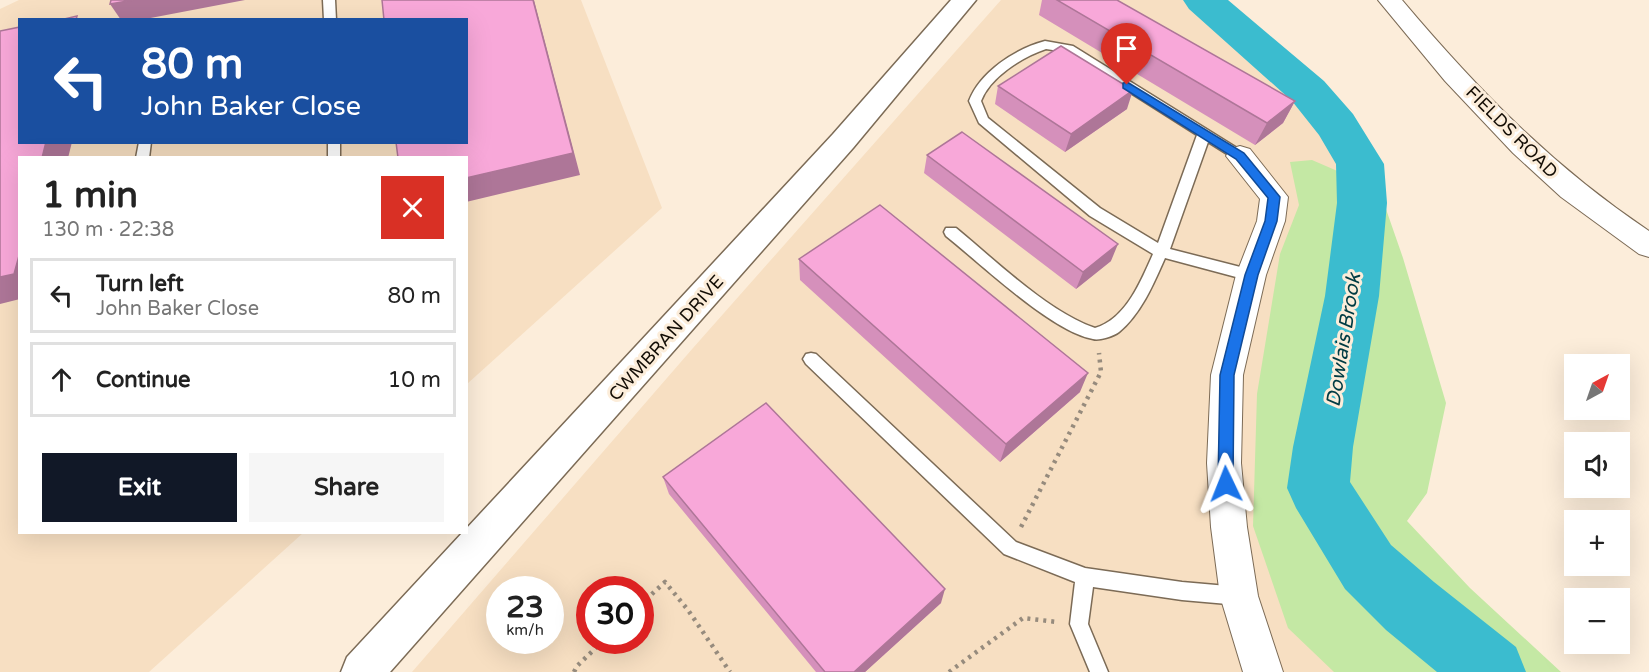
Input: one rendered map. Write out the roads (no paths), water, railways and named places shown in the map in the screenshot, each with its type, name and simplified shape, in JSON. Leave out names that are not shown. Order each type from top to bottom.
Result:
[{"type":"main road","name":"CWMBRAN DRIVE","points":[[362,672],[756,238],[964,0]]},
{"type":"street","name":"FIELDS ROAD","points":[[1390,0],[1436,56],[1503,126],[1571,189],[1649,246]]},
{"type":"street","points":[[1240,156],[1274,197],[1271,221],[1251,275],[1227,375],[1224,463],[1229,527],[1239,596],[1263,672]]},
{"type":"lane","points":[[329,0],[330,18]]},
{"type":"lane","points":[[1240,156],[1069,49],[1045,45],[1024,52],[980,87],[975,101],[983,120],[1095,212],[1162,252],[1251,275]]},
{"type":"lane","points":[[951,232],[1019,286],[1075,326],[1097,335],[1115,330],[1127,316],[1162,252],[1204,134]]},
{"type":"lane","points":[[811,359],[1010,548],[1085,577],[1182,591],[1239,596]]},
{"type":"lane","points":[[1085,577],[1079,624],[1099,672]]},
{"type":"waterway","name":"Dowlais Brook","points":[[1203,0],[1308,91],[1337,125],[1360,164],[1362,203],[1352,296],[1323,447],[1318,488],[1368,567],[1410,606],[1491,672]]}]
